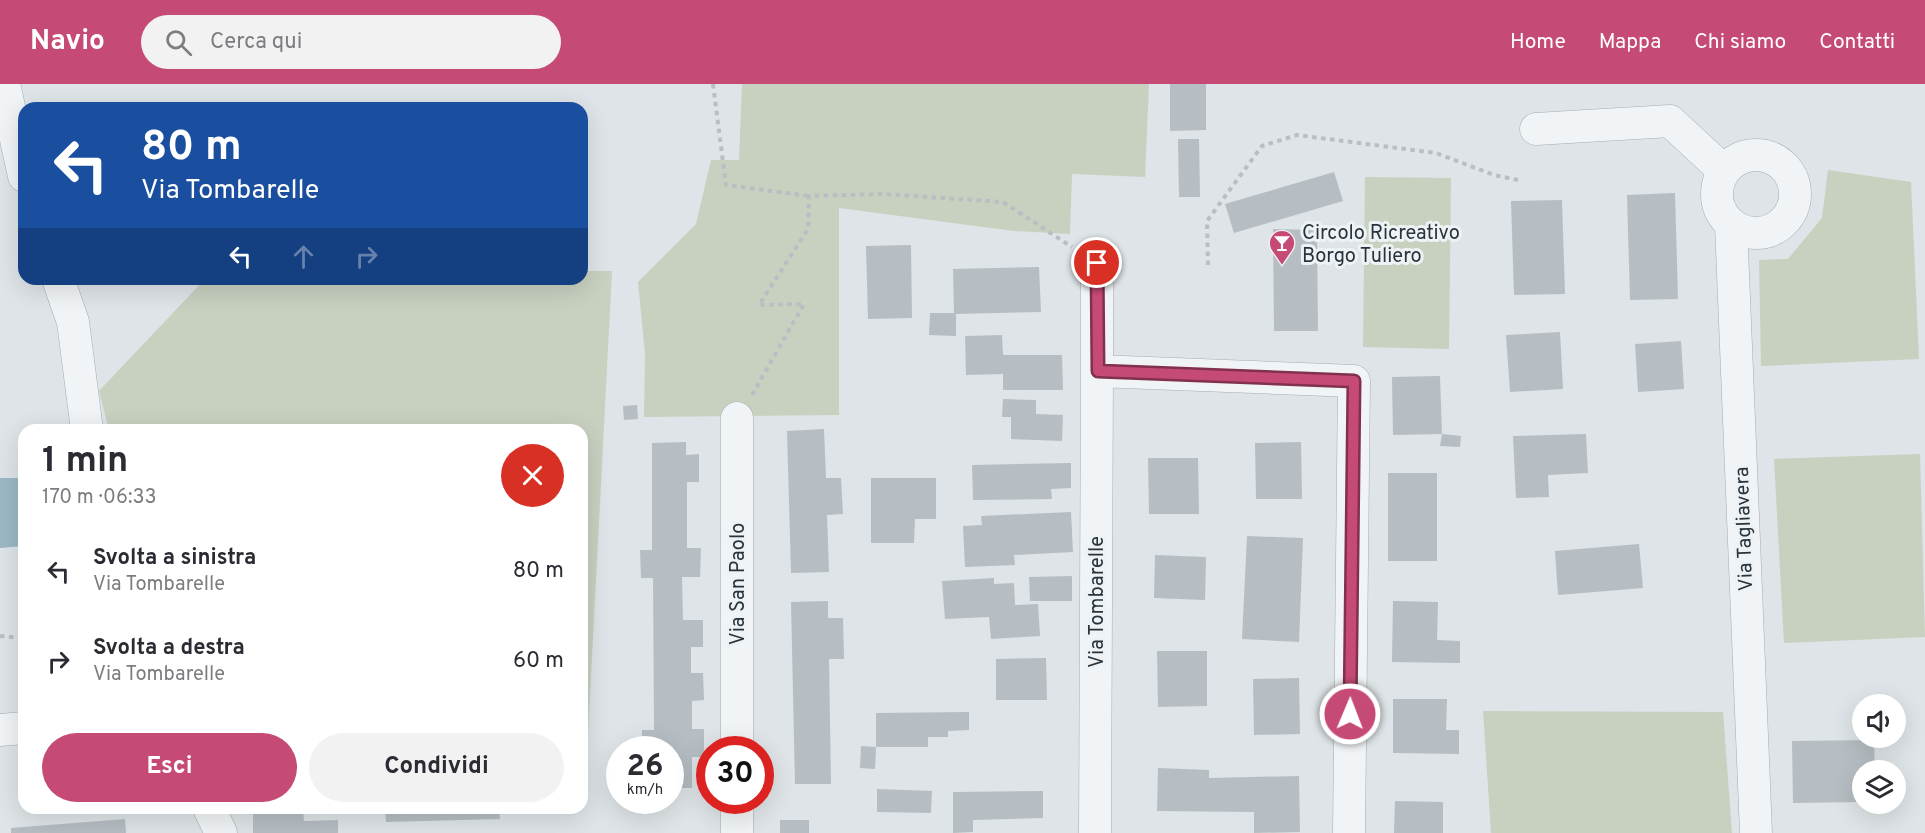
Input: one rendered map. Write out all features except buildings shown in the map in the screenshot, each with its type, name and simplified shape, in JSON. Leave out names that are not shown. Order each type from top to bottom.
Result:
[{"type":"street","points":[[4,84],[18,148]]},
{"type":"street","points":[[1536,129],[1670,121],[1724,171],[1744,157],[1768,157],[1787,170],[1793,183],[1794,202],[1790,215],[1776,228],[1754,234],[1731,225]]},
{"type":"street","name":"Via Tagliavera","points":[[1724,171],[1718,183],[1716,196],[1722,215],[1731,225],[1756,833]]},
{"type":"street","name":"Via Tombarelle","points":[[1095,833],[1097,263]]},
{"type":"street","points":[[60,285],[73,322],[86,424]]},
{"type":"street","points":[[1098,371],[1354,381],[1348,833]]},
{"type":"street","name":"Via San Paolo","points":[[737,418],[737,736]]},
{"type":"street","points":[[0,730],[18,728]]},
{"type":"street","points":[[212,814],[221,833]]},
{"type":"street","points":[[737,814],[737,833]]},
{"type":"path","points":[[713,84],[726,186],[809,196],[884,194],[1003,202],[1097,263]]},
{"type":"path","points":[[1208,265],[1207,221],[1262,146],[1297,135],[1436,153],[1494,175],[1518,180]]},
{"type":"path","points":[[737,418],[804,304],[759,305],[808,229],[809,196]]},
{"type":"path","points":[[0,636],[18,638]]},
{"type":"green space","points":[[742,84],[1149,84],[1145,177],[1072,174],[1070,234],[1014,231],[839,208],[839,415],[644,417],[645,354],[638,282],[696,224],[711,160],[739,160]]},
{"type":"green space","points":[[1828,170],[1911,182],[1919,359],[1761,366],[1759,260],[1788,259],[1822,218]]},
{"type":"green space","points":[[1365,177],[1451,178],[1449,349],[1363,347]]},
{"type":"green space","points":[[588,271],[612,271],[588,734],[588,424],[107,424],[99,391],[199,285],[588,285]]},
{"type":"green space","points":[[1920,454],[1925,637],[1784,643],[1774,459]]},
{"type":"green space","points":[[1483,711],[1723,712],[1732,833],[1491,833]]},
{"type":"water","points":[[0,478],[18,478],[18,546],[0,548]]},
{"type":"place","name":"Circolo Ricreativo Borgo Tuliero","points":[[1282,266]]},
{"type":"route","points":[[1097,263],[1098,371],[1354,381],[1350,714]]}]
